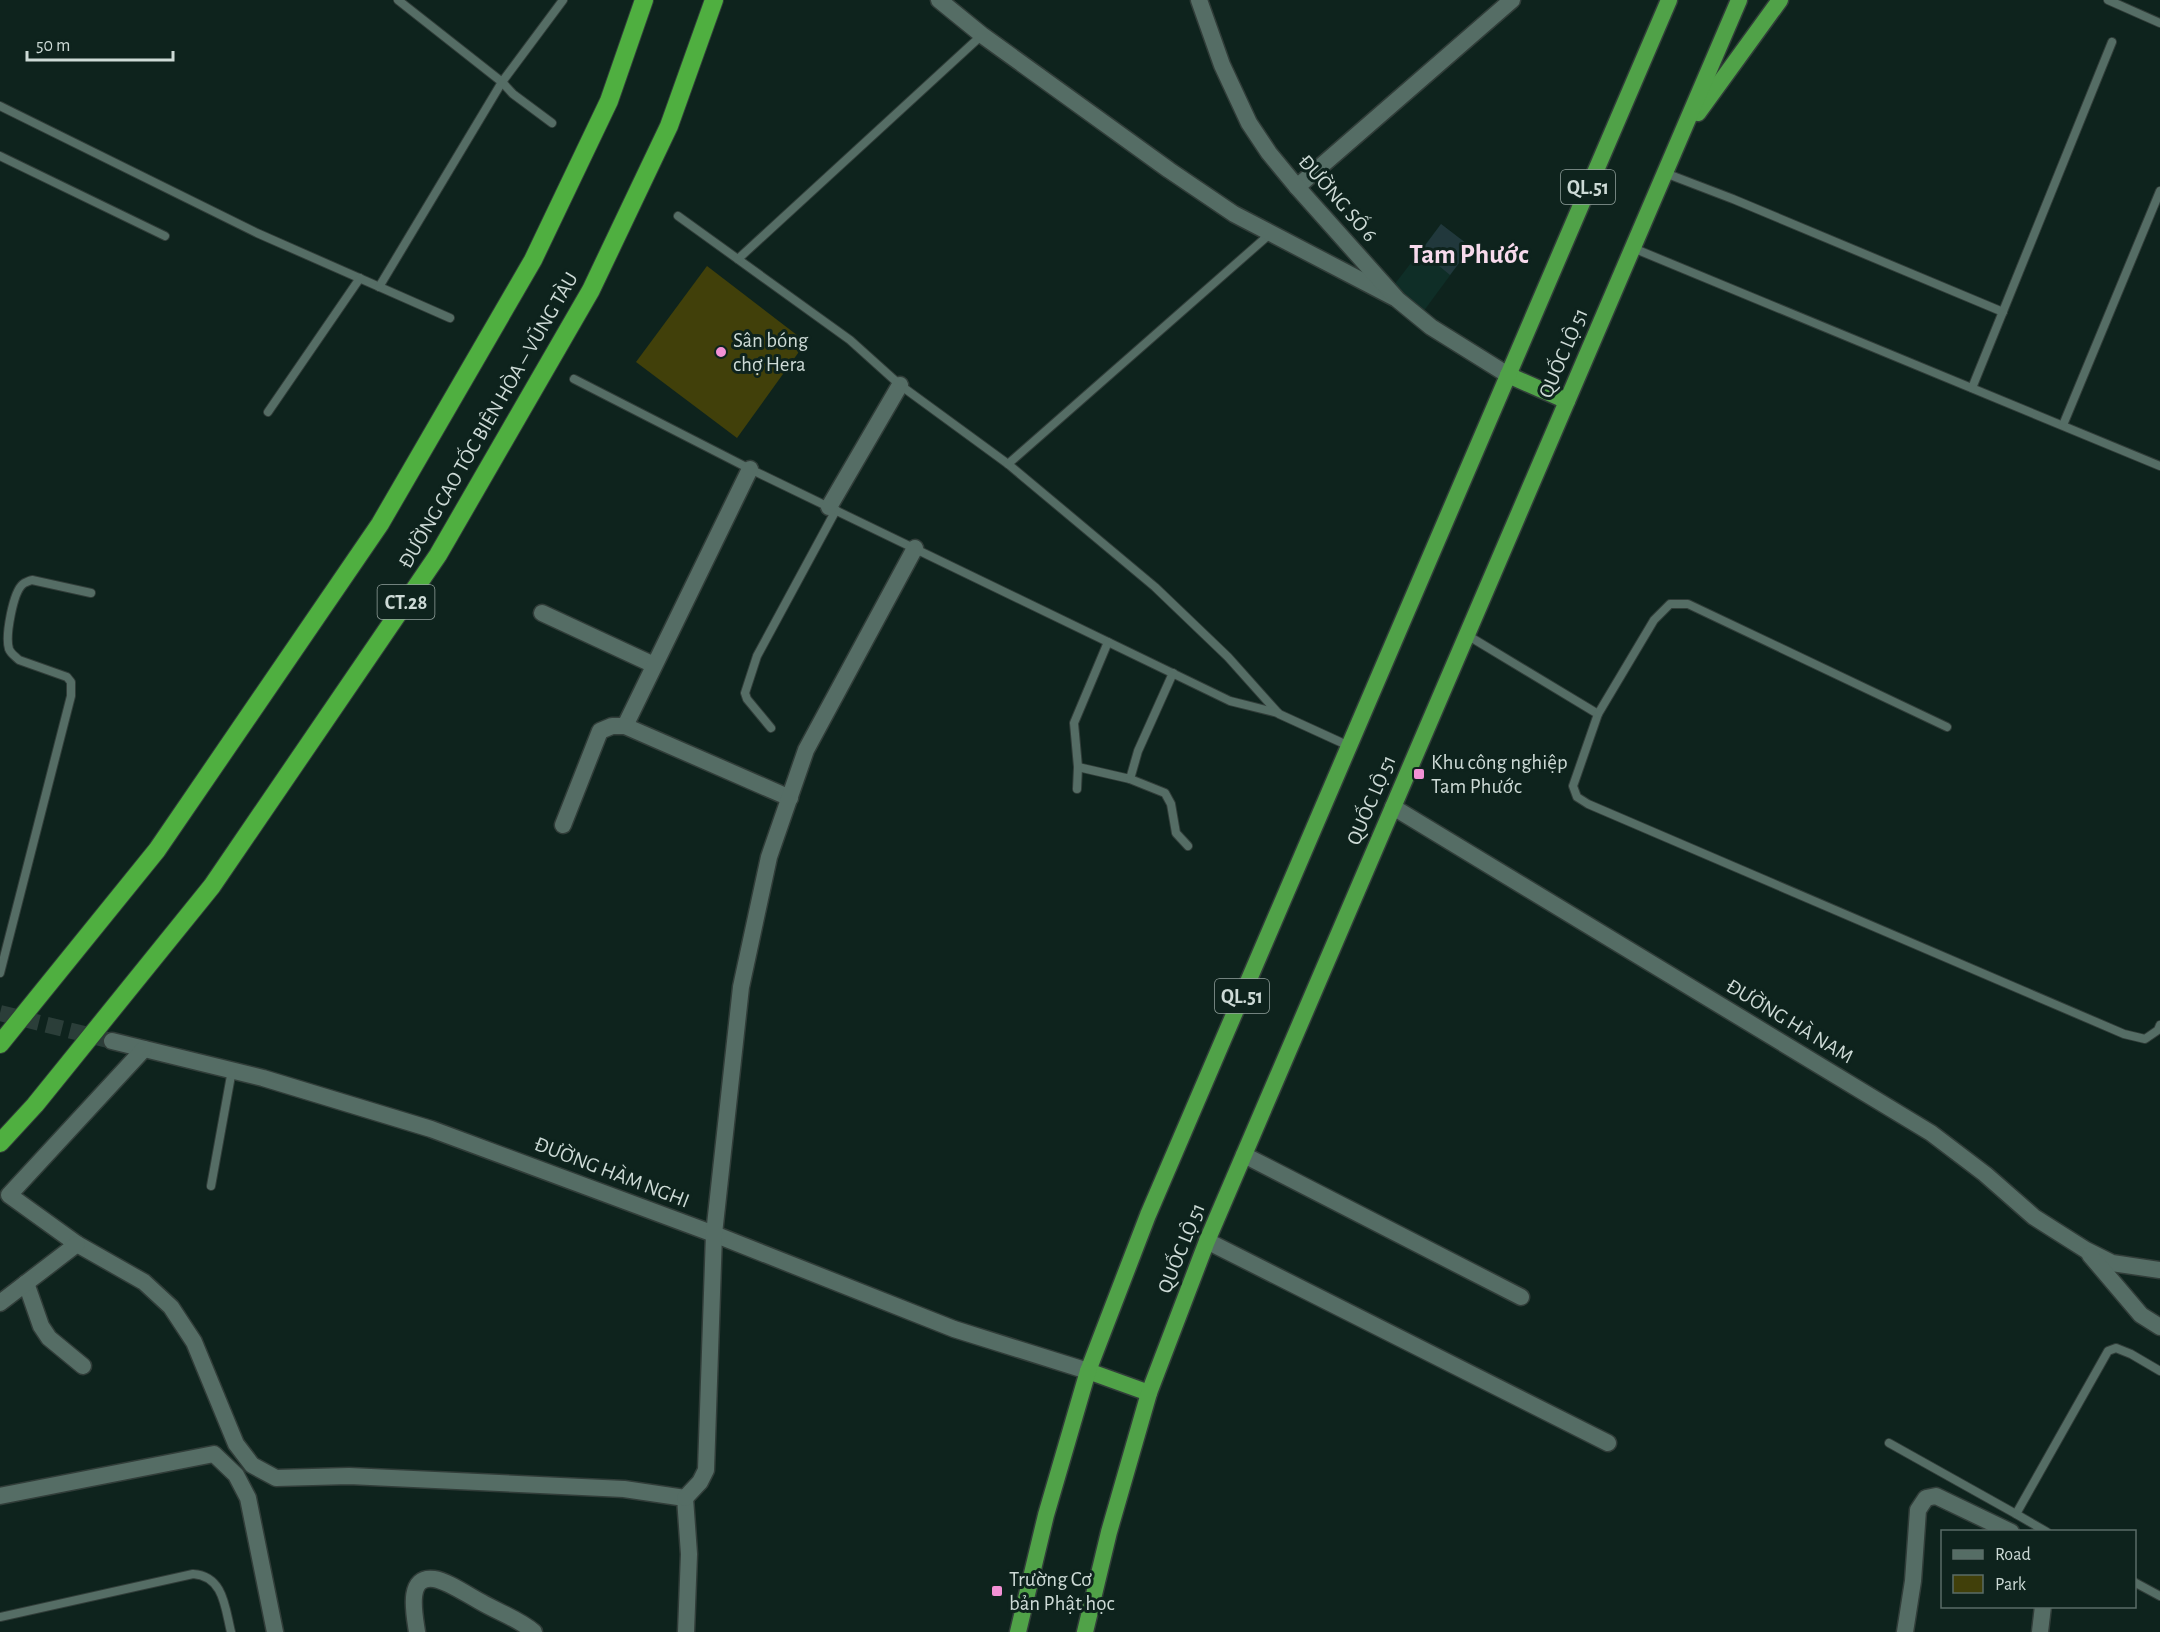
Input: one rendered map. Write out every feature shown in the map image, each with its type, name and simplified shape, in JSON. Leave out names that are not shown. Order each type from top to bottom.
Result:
[{"type":"highway","name":"ĐƯỜNG CAO TỐC BIÊN HÒA – VŨNG TÀU","points":[[0,1044],[157,850],[381,524],[533,260],[609,101],[645,0]]},
{"type":"highway","name":"ĐƯỜNG CAO TỐC BIÊN HÒA – VŨNG TÀU","points":[[0,1143],[35,1105],[212,886],[438,555],[591,290],[669,126],[714,0]]},
{"type":"highway","name":"QUỐC LỘ 51","points":[[1018,1632],[1047,1515],[1088,1371],[1148,1215],[1669,0]]},
{"type":"highway","name":"QUỐC LỘ 51","points":[[1084,1632],[1109,1532],[1149,1393],[1207,1241],[1739,0]]},
{"type":"highway","points":[[1680,138],[1780,0]]},
{"type":"highway","points":[[1508,375],[1567,401]]},
{"type":"highway","points":[[1088,1371],[1149,1393]]},
{"type":"street","points":[[939,0],[982,35],[1234,214],[1398,300]]},
{"type":"street","name":"ĐƯỜNG SỐ 6","points":[[1198,0],[1222,65],[1249,123],[1269,153],[1297,187],[1398,300],[1431,327],[1508,375]]},
{"type":"street","points":[[1297,187],[1512,0]]},
{"type":"street","points":[[832,508],[900,385]]},
{"type":"street","points":[[625,726],[750,469]]},
{"type":"street","points":[[686,1632],[689,1554],[685,1498],[700,1482],[706,1470],[714,1234],[741,987],[770,857],[806,750],[915,548]]},
{"type":"street","points":[[542,613],[654,665]]},
{"type":"street","points":[[563,825],[600,731],[612,726],[625,726],[790,798]]},
{"type":"street","name":"ĐƯỜNG HÀ NAM","points":[[1393,807],[1931,1133],[1985,1174],[2034,1217],[2086,1250],[2112,1263],[2160,1270]]},
{"type":"street","name":"ĐƯỜNG HÀM NGHI","points":[[112,1041],[263,1078],[431,1129],[714,1234],[954,1329],[1088,1371]]},
{"type":"street","points":[[144,1048],[9,1195],[77,1244],[144,1282],[171,1307],[194,1342],[236,1444],[252,1465],[276,1478],[349,1476],[576,1486],[624,1489],[685,1498]]},
{"type":"street","points":[[1244,1155],[1521,1297]]},
{"type":"street","points":[[1207,1241],[1608,1443]]},
{"type":"street","points":[[0,1303],[77,1244]]},
{"type":"street","points":[[2086,1250],[2141,1315],[2160,1327]]},
{"type":"street","points":[[26,1283],[41,1326],[49,1338],[83,1366]]},
{"type":"street","points":[[0,1496],[214,1454],[236,1475],[248,1498],[275,1632]]},
{"type":"street","points":[[1905,1632],[1913,1581],[1918,1510],[1926,1498],[1936,1496],[2007,1530]]},
{"type":"street","points":[[417,1632],[413,1608],[414,1593],[422,1582],[433,1579],[534,1632]]},
{"type":"street","points":[[2040,1632],[2043,1608]]},
{"type":"lane","points":[[398,0],[552,123]]},
{"type":"lane","points":[[378,287],[502,81],[563,0]]},
{"type":"lane","points":[[2108,0],[2160,23]]},
{"type":"lane","points":[[738,259],[982,35]]},
{"type":"lane","points":[[1972,388],[2112,42]]},
{"type":"lane","points":[[0,106],[257,233],[450,318]]},
{"type":"lane","points":[[0,156],[165,236]]},
{"type":"lane","points":[[1665,173],[1733,199],[2003,312]]},
{"type":"lane","points":[[2063,425],[2160,190]]},
{"type":"lane","points":[[678,216],[850,340],[900,385],[1008,464],[1155,588],[1228,657],[1279,714]]},
{"type":"lane","points":[[1008,464],[1271,233]]},
{"type":"lane","points":[[1633,248],[2160,466]]},
{"type":"lane","points":[[268,412],[360,278]]},
{"type":"lane","points":[[574,379],[750,469],[1230,701],[1279,714],[1349,746]]},
{"type":"lane","points":[[771,728],[747,699],[745,693],[758,656],[832,508]]},
{"type":"lane","points":[[0,973],[71,696],[71,682],[67,677],[19,660],[12,654],[6,633],[18,590],[24,583],[32,580],[91,593]]},
{"type":"lane","points":[[1947,727],[1688,604],[1670,604],[1654,620],[1598,714],[1573,786],[1577,798],[1588,804],[2124,1034],[2145,1039],[2158,1030],[2160,1025]]},
{"type":"lane","points":[[1467,635],[1598,714]]},
{"type":"lane","points":[[1077,789],[1078,767],[1074,723],[1108,642]]},
{"type":"lane","points":[[1130,780],[1138,751],[1173,673]]},
{"type":"lane","points":[[1078,767],[1130,780],[1165,793],[1171,804],[1176,833],[1188,846]]},
{"type":"lane","points":[[212,1186],[232,1070]]},
{"type":"lane","points":[[2016,1514],[2108,1351],[2116,1348],[2124,1351],[2160,1371]]},
{"type":"lane","points":[[1888,1443],[2044,1530]]},
{"type":"lane","points":[[0,1617],[193,1574],[213,1580],[218,1587],[231,1632]]},
{"type":"lane","points":[[2136,1583],[2160,1596]]},
{"type":"shaded area","points":[[1441,224],[1471,247],[1423,312],[1394,285]]},
{"type":"green space","name":"Sân bóng chợ Hera","points":[[707,266],[806,342],[737,438],[636,362]]},
{"type":"building","points":[[1441,224],[1471,247],[1450,275],[1421,251]]},
{"type":"tunnel","points":[[0,1013],[112,1041]]},
{"type":"place","name":"Sân bóng chợ Hera","points":[[721,352]]},
{"type":"place","name":"Khu công nghiệp Tam Phước","points":[[1419,774]]},
{"type":"place","name":"Trường Cơ bản Phật học","points":[[997,1591]]},
{"type":"district","name":"Tam Phước","points":[[1469,254]]}]
